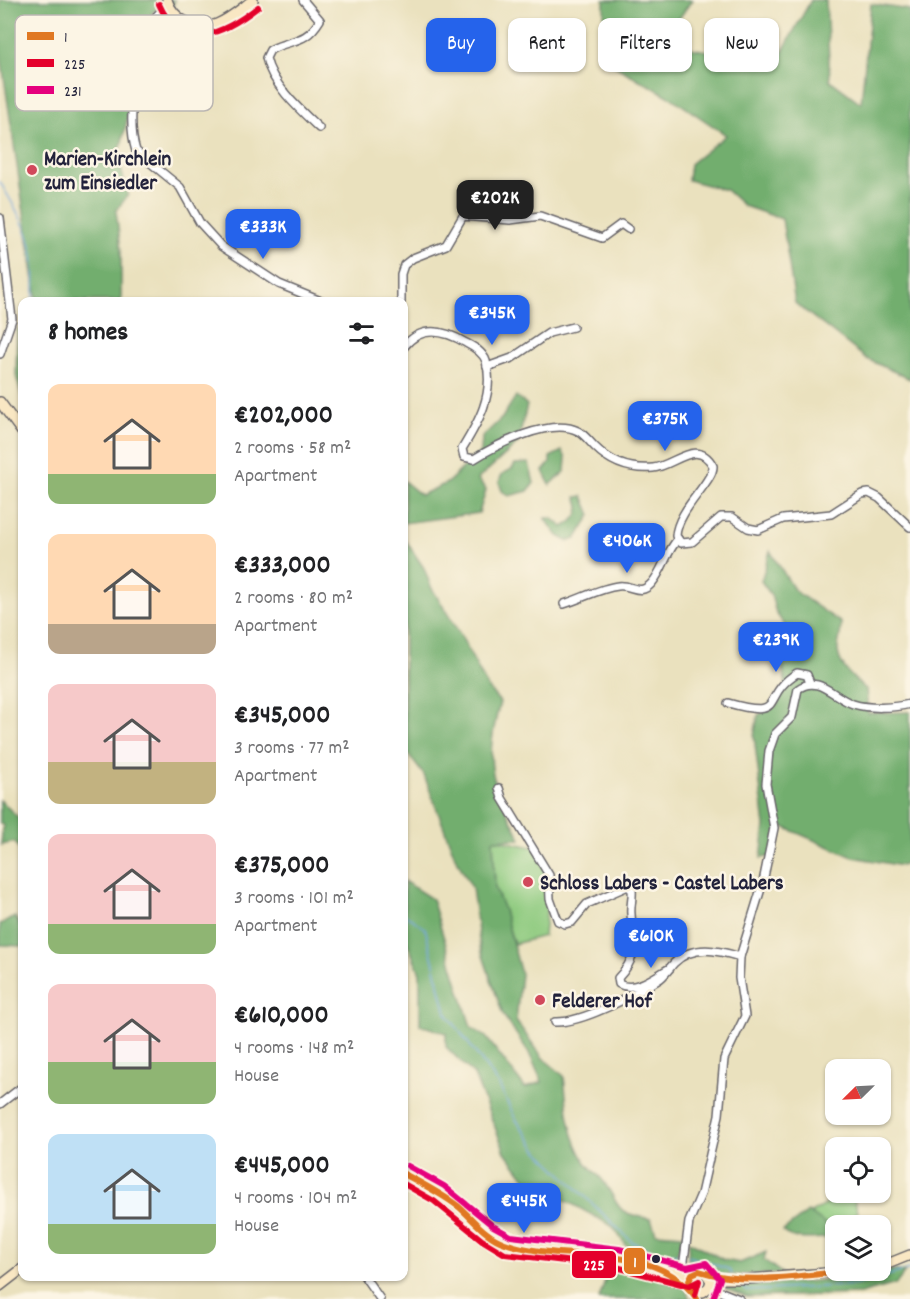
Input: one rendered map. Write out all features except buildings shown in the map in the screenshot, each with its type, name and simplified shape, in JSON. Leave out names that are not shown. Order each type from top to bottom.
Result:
[{"type":"main road","points":[[213,25],[228,18],[253,0]]},
{"type":"main road","points":[[0,402],[18,427]]},
{"type":"main road","points":[[408,1176],[439,1193],[488,1233],[508,1245],[618,1258],[670,1273],[693,1288],[707,1290],[725,1279]]},
{"type":"main road","points":[[891,1263],[910,1255]]},
{"type":"main road","points":[[0,1286],[18,1272]]},
{"type":"main road","points":[[693,1288],[703,1272]]},
{"type":"main road","points":[[703,1272],[725,1279],[825,1273]]},
{"type":"main road","points":[[703,1272],[707,1290]]},
{"type":"street","points":[[303,0],[320,20],[315,29],[297,42],[270,50],[266,58],[270,70],[295,106],[320,128]]},
{"type":"street","points":[[158,15],[168,3]]},
{"type":"street","points":[[134,111],[133,142],[142,159],[170,176],[180,187],[200,223],[220,246],[279,284],[311,297]]},
{"type":"street","points":[[401,297],[401,274],[405,265],[413,258],[429,254],[446,245],[463,216],[510,220],[540,216],[602,238],[621,224],[628,229]]},
{"type":"street","points":[[0,218],[12,319],[0,354]]},
{"type":"street","points":[[486,367],[512,358],[549,333],[573,327]]},
{"type":"street","points":[[408,344],[423,332],[443,332],[477,349],[485,358],[486,402],[479,421],[462,449],[464,457],[474,459],[507,440],[555,428],[569,428],[578,431],[604,456],[627,466],[660,467],[687,454],[702,454],[713,466],[711,477],[698,491],[676,527],[681,543],[692,542],[721,517],[732,517],[748,528],[758,530],[783,519],[831,514],[862,494],[869,493],[879,498],[910,527]]},
{"type":"street","points":[[564,604],[616,586],[640,592],[644,590],[658,574],[671,546],[678,538]]},
{"type":"street","points":[[728,703],[758,711],[771,705],[786,681],[797,673],[807,675],[810,683],[856,705],[910,704]]},
{"type":"street","points":[[693,1288],[684,1265],[689,1222],[701,1194],[719,1115],[724,1059],[744,1016],[740,957],[763,882],[773,836],[774,822],[766,784],[769,751],[775,734],[792,717],[798,689],[810,683]]},
{"type":"street","points":[[499,788],[507,807],[549,875],[550,899],[558,921],[565,924],[572,922],[587,904],[628,886],[632,890],[630,906],[634,946],[632,962],[618,978],[619,984],[625,988],[637,986],[670,968]]},
{"type":"street","points":[[555,1022],[580,1018],[661,978],[684,956],[708,949],[740,957]]},
{"type":"street","points":[[0,1104],[18,1090]]},
{"type":"street","points":[[670,1273],[684,1265]]},
{"type":"street","points":[[684,1265],[693,1271],[703,1272]]},
{"type":"street","points":[[367,1281],[380,1299]]},
{"type":"street","points":[[707,1290],[739,1299]]},
{"type":"green space","points":[[0,0],[175,0],[173,6],[153,11],[152,15],[15,15],[15,111],[129,111],[118,158],[128,195],[116,211],[121,251],[121,297],[36,297],[0,50]]},
{"type":"green space","points":[[604,0],[692,0],[679,18],[604,18]]},
{"type":"green space","points":[[811,0],[826,0],[830,80],[861,103],[871,4],[910,10],[910,379],[867,359],[795,303],[782,219],[744,206],[726,190],[688,180],[690,164],[726,135],[670,97],[625,72],[692,72],[692,48],[704,50],[704,72],[779,72],[779,56]]},
{"type":"green space","points":[[18,330],[18,383],[16,376]]},
{"type":"green space","points":[[516,396],[527,405],[518,443],[478,479],[486,490],[479,513],[408,522],[408,484],[421,495],[447,483],[481,451],[482,437],[502,418]]},
{"type":"green space","points":[[562,451],[566,458],[565,472],[550,485],[543,471],[550,463],[550,457]]},
{"type":"green space","points":[[529,463],[534,483],[528,491],[509,496],[502,491],[499,482],[502,474],[512,469],[515,464]]},
{"type":"green space","points":[[583,496],[591,515],[576,539],[567,541],[558,536],[545,518],[552,518],[563,527],[575,518],[579,511],[576,497]]},
{"type":"green space","points":[[408,544],[424,568],[431,587],[460,634],[488,688],[500,702],[492,743],[493,774],[503,802],[521,839],[493,840],[495,888],[504,910],[521,974],[516,1021],[543,1058],[564,1076],[569,1120],[579,1151],[589,1167],[604,1182],[620,1208],[630,1214],[651,1219],[656,1233],[683,1235],[674,1263],[661,1263],[629,1249],[612,1226],[525,1178],[505,1152],[474,1075],[446,1047],[446,1033],[420,1025],[420,973],[408,944],[408,884],[432,899],[471,1027],[486,1037],[525,1088],[542,1082],[528,1051],[503,1015],[480,947],[472,888],[455,857],[424,775],[408,754]]},
{"type":"green space","points":[[770,551],[795,591],[841,623],[838,653],[851,676],[866,689],[868,713],[910,712],[910,859],[902,866],[853,857],[779,825],[773,856],[761,858],[765,826],[754,736],[758,715],[777,705],[786,685],[781,662],[792,636],[776,613],[771,595],[761,581]]},
{"type":"green space","points":[[0,800],[18,817],[18,847],[15,842],[1,845],[3,825],[0,824]]},
{"type":"green space","points":[[493,839],[537,848],[549,881],[544,936],[514,944],[495,888]]},
{"type":"green space","points":[[15,917],[18,922],[18,946],[0,945],[0,924]]},
{"type":"green space","points":[[828,1203],[855,1203],[858,1212],[854,1215],[825,1215],[825,1224],[809,1214]]},
{"type":"green space","points":[[808,1212],[825,1224],[825,1238],[794,1237],[783,1231]]},
{"type":"green space","points":[[689,1241],[724,1260],[740,1263],[766,1252],[764,1260],[783,1274],[721,1275],[692,1268],[688,1259]]},
{"type":"green space","points":[[611,1261],[685,1288],[690,1299],[599,1299]]},
{"type":"green space","points":[[891,1270],[905,1272],[896,1284],[860,1294],[747,1297],[717,1285],[761,1285],[825,1280],[891,1281]]},
{"type":"waterway","points":[[0,182],[29,239],[34,267],[33,297]]},
{"type":"waterway","points":[[408,917],[425,928],[446,1013],[498,1083],[515,1118],[539,1152],[632,1242],[656,1253],[683,1255]]},
{"type":"waterway","points":[[688,1256],[728,1269],[732,1274]]},
{"type":"waterway","points":[[740,1282],[747,1291],[855,1285],[910,1269]]},
{"type":"transit line","name":"225","points":[[159,4],[166,15]]},
{"type":"transit line","name":"225","points":[[213,32],[232,24],[258,7]]},
{"type":"transit line","name":"231","points":[[408,1166],[444,1186],[493,1226],[511,1236],[619,1249],[687,1267],[706,1263],[720,1279],[713,1299]]},
{"type":"transit line","name":"1","points":[[408,1176],[453,1202],[486,1232],[505,1243],[555,1253],[634,1261],[658,1268],[679,1280],[697,1299]]},
{"type":"transit line","name":"225","points":[[408,1186],[434,1201],[482,1240],[505,1254],[616,1267],[689,1286],[699,1281],[695,1295]]},
{"type":"transit line","name":"1","points":[[696,1297],[689,1280],[692,1274],[699,1271],[718,1276],[758,1279],[825,1273]]},
{"type":"place","name":"Marien-Kirchlein zum Einsiedler","points":[[32,170]]},
{"type":"place","name":"Schloss Labers - Castel Labers","points":[[528,882]]},
{"type":"place","name":"Felderer Hof","points":[[540,1000]]}]
